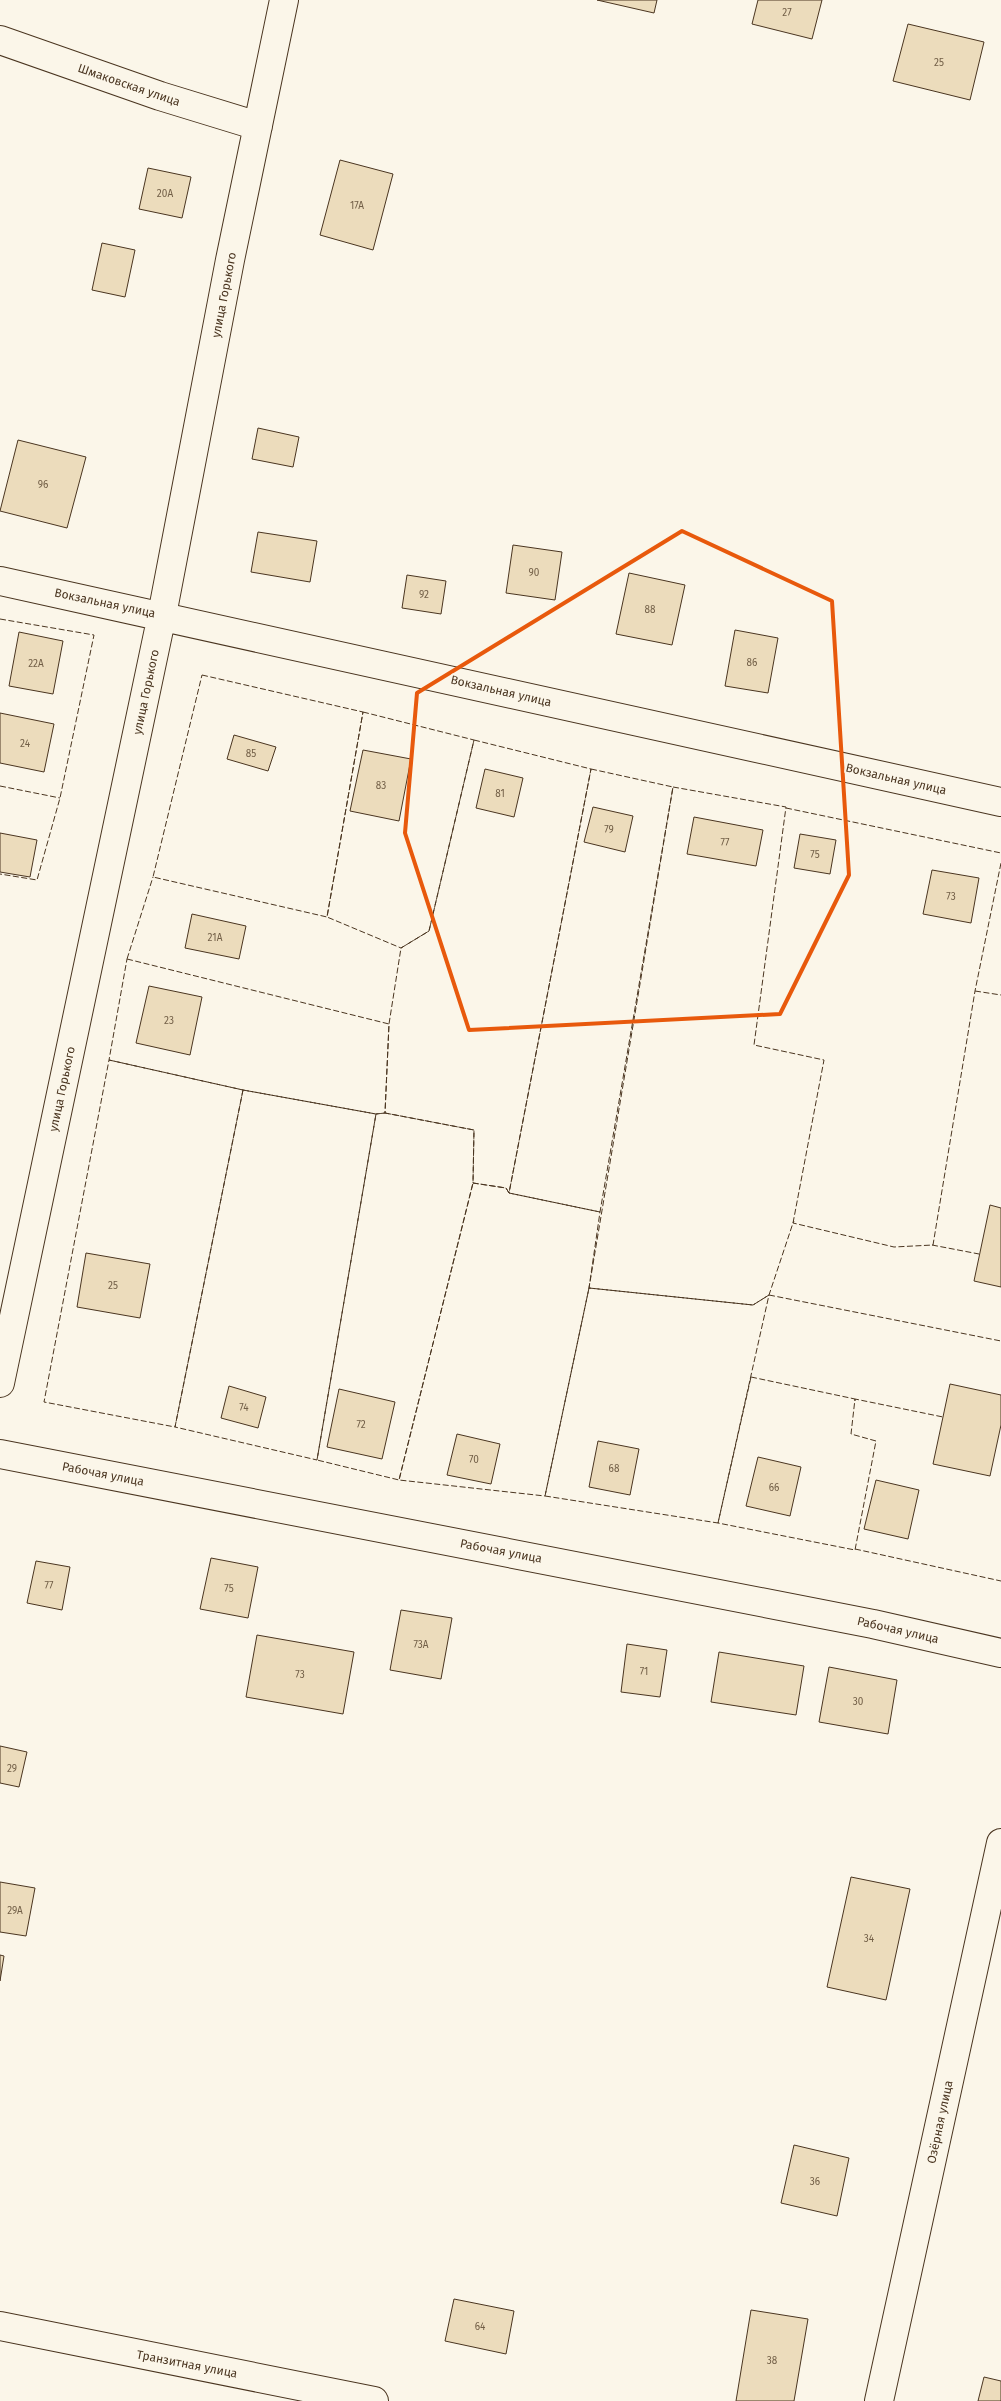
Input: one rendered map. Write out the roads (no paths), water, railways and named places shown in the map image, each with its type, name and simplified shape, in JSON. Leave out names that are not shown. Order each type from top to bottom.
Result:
[{"type":"street","name":"улица Горького","points":[[0,1383],[162,615],[284,0]]},
{"type":"street","name":"Шмаковская улица","points":[[0,40],[160,96],[258,126]]},
{"type":"street","name":"Вокзальная улица","points":[[0,581],[162,615],[1001,802]]},
{"type":"street","name":"Рабочая улица","points":[[0,1454],[873,1624],[1001,1654]]},
{"type":"street","name":"Озёрная улица","points":[[879,2401],[1001,1843]]},
{"type":"street","name":"Транзитная улица","points":[[0,2326],[374,2401]]}]
